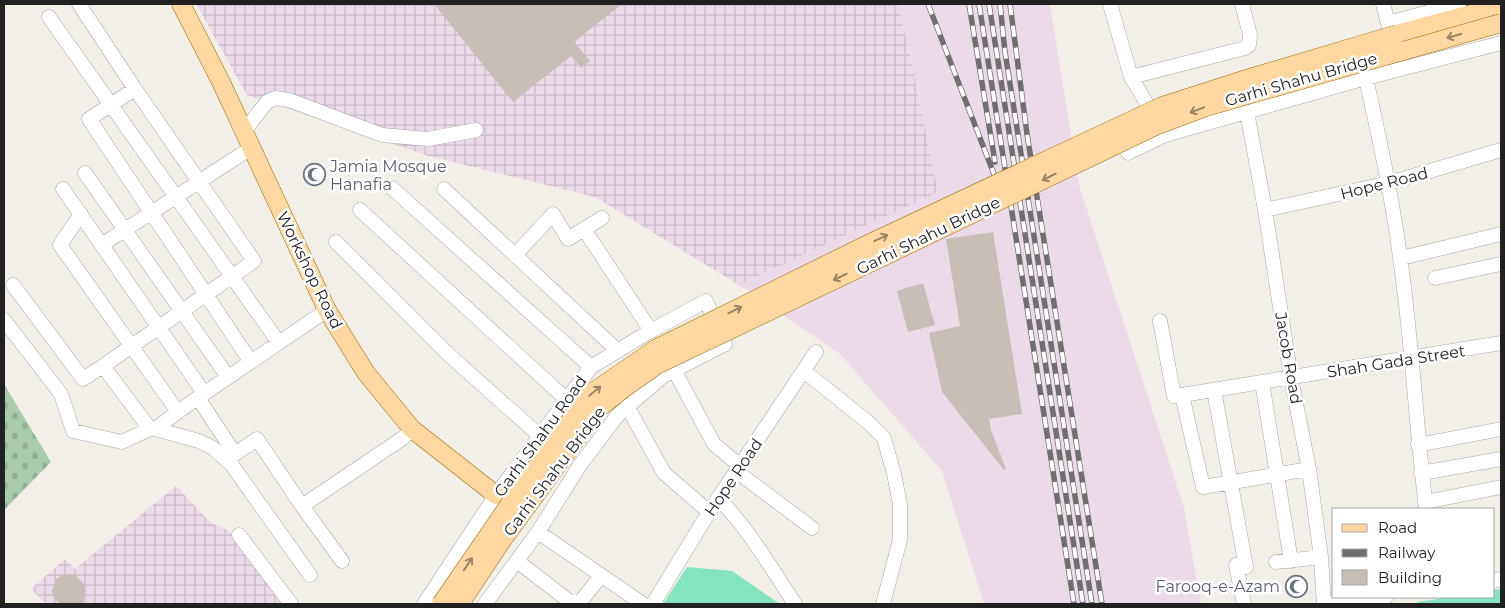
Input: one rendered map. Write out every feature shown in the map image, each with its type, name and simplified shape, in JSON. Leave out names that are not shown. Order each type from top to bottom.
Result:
[{"type":"main road","name":"Workshop Road","points":[[181,4],[221,82],[328,310],[366,374],[412,429],[496,495]]},
{"type":"main road","name":"Garhi Shahu Bridge","points":[[441,604],[529,476],[590,394],[657,348],[868,244],[1162,106],[1392,29],[1501,6]]},
{"type":"main road","name":"Garhi Shahu Bridge","points":[[460,604],[501,542],[599,408],[657,365],[1158,125],[1206,107],[1501,23]]},
{"type":"street","points":[[13,285],[83,379],[254,261],[135,89],[79,4]]},
{"type":"street","points":[[1110,4],[1131,77],[1165,135]]},
{"type":"street","points":[[1131,77],[1245,48],[1249,45],[1250,35],[1242,4]]},
{"type":"street","points":[[1383,4],[1392,29],[1398,70]]},
{"type":"street","points":[[1392,29],[1459,4]]},
{"type":"street","points":[[49,17],[279,343]]},
{"type":"street","points":[[1128,153],[1165,135],[1366,78],[1501,43]]},
{"type":"street","points":[[1366,78],[1389,184],[1400,258],[1412,359],[1418,445],[1425,506],[1501,487]]},
{"type":"street","points":[[135,89],[89,118],[251,362]]},
{"type":"street","points":[[244,131],[268,102],[275,98],[289,100],[382,135],[428,139],[476,130]]},
{"type":"street","name":"Jacob Road","points":[[1247,112],[1309,469],[1321,557],[1324,604]]},
{"type":"street","points":[[103,244],[251,148]]},
{"type":"street","name":"Hope Road","points":[[1265,210],[1389,184],[1501,150]]},
{"type":"street","points":[[85,173],[228,377]]},
{"type":"street","points":[[392,188],[591,368]]},
{"type":"street","points":[[63,189],[159,327],[235,454],[257,439],[342,561]]},
{"type":"street","points":[[444,189],[618,351]]},
{"type":"street","points":[[360,210],[567,400]]},
{"type":"street","points":[[81,214],[60,245],[178,412]]},
{"type":"street","points":[[515,255],[554,214],[568,239],[602,218]]},
{"type":"street","points":[[584,229],[651,331]]},
{"type":"street","points":[[1400,258],[1501,234]]},
{"type":"street","points":[[336,242],[448,354],[540,436]]},
{"type":"street","points":[[1435,278],[1501,264]]},
{"type":"street","name":"Garhi Shahu Road","points":[[424,604],[496,495],[591,368],[651,331],[706,301],[725,344],[663,376],[617,416],[580,465],[538,532],[485,604]]},
{"type":"street","points":[[4,320],[61,394],[73,431],[122,442],[153,429],[328,310]]},
{"type":"street","points":[[1160,321],[1174,396],[1182,395],[1203,488],[1309,469]]},
{"type":"street","name":"Shah Gada Street","points":[[1182,395],[1501,343]]},
{"type":"street","name":"Hope Road","points":[[653,604],[718,498],[816,352]]},
{"type":"street","points":[[103,366],[153,429],[199,440],[213,448],[231,464],[310,575]]},
{"type":"street","points":[[674,370],[714,444],[738,469],[812,528]]},
{"type":"street","points":[[804,371],[869,423],[884,438],[900,504],[900,540],[883,604]]},
{"type":"street","points":[[1262,382],[1291,561]]},
{"type":"street","points":[[1214,390],[1231,482],[1244,604]]},
{"type":"street","points":[[627,406],[664,474],[709,512]]},
{"type":"street","points":[[302,506],[403,438],[412,429]]},
{"type":"street","points":[[1418,445],[1501,429]]},
{"type":"street","points":[[1421,473],[1501,459]]},
{"type":"street","points":[[718,498],[734,514],[795,604]]},
{"type":"street","points":[[538,532],[642,604]]},
{"type":"street","points":[[239,535],[291,604]]},
{"type":"street","points":[[1276,562],[1321,557]]},
{"type":"street","points":[[517,561],[569,601],[575,603],[581,601],[601,576]]},
{"type":"street","points":[[1328,604],[1354,603],[1381,598]]},
{"type":"shaded area","points":[[196,4],[898,4],[938,192],[739,285],[595,197],[429,156],[247,95]]},
{"type":"shaded area","points":[[898,4],[1050,4],[1079,185],[1184,508],[1201,604],[984,604],[942,471],[840,354],[739,285],[938,192]]},
{"type":"shaded area","points":[[176,486],[211,523],[239,535],[286,598],[280,604],[46,604],[31,589],[65,559],[75,569]]},
{"type":"green space","points":[[4,384],[51,462],[4,510]]},
{"type":"green space","points":[[687,567],[732,571],[780,604],[663,604]]},
{"type":"green space","points":[[1501,589],[1501,604],[1418,604],[1417,602],[1445,598],[1495,598],[1495,590]]},
{"type":"building","points":[[434,4],[622,4],[574,42],[590,61],[581,68],[571,56],[513,102]]},
{"type":"building","points":[[993,232],[1022,414],[989,419],[991,430],[1006,469],[1004,470],[942,392],[929,333],[960,326],[946,239]]},
{"type":"building","points":[[923,283],[935,325],[908,332],[897,291]]},
{"type":"building","points":[[68,574],[75,575],[84,584],[83,604],[60,604],[53,597],[52,591],[56,579]]},
{"type":"railway","points":[[928,4],[999,187]]},
{"type":"railway","points":[[969,4],[995,162]]},
{"type":"railway","points":[[979,4],[1074,604]]},
{"type":"railway","points":[[989,4],[1083,604]]},
{"type":"railway","points":[[1000,4],[1005,52],[1092,604]]},
{"type":"railway","points":[[1010,4],[1027,134],[1102,604]]},
{"type":"place","name":"Jamia Mosque Hanafia","points":[[314,175]]},
{"type":"place","name":"Farooq-e-Azam","points":[[1296,586]]}]
